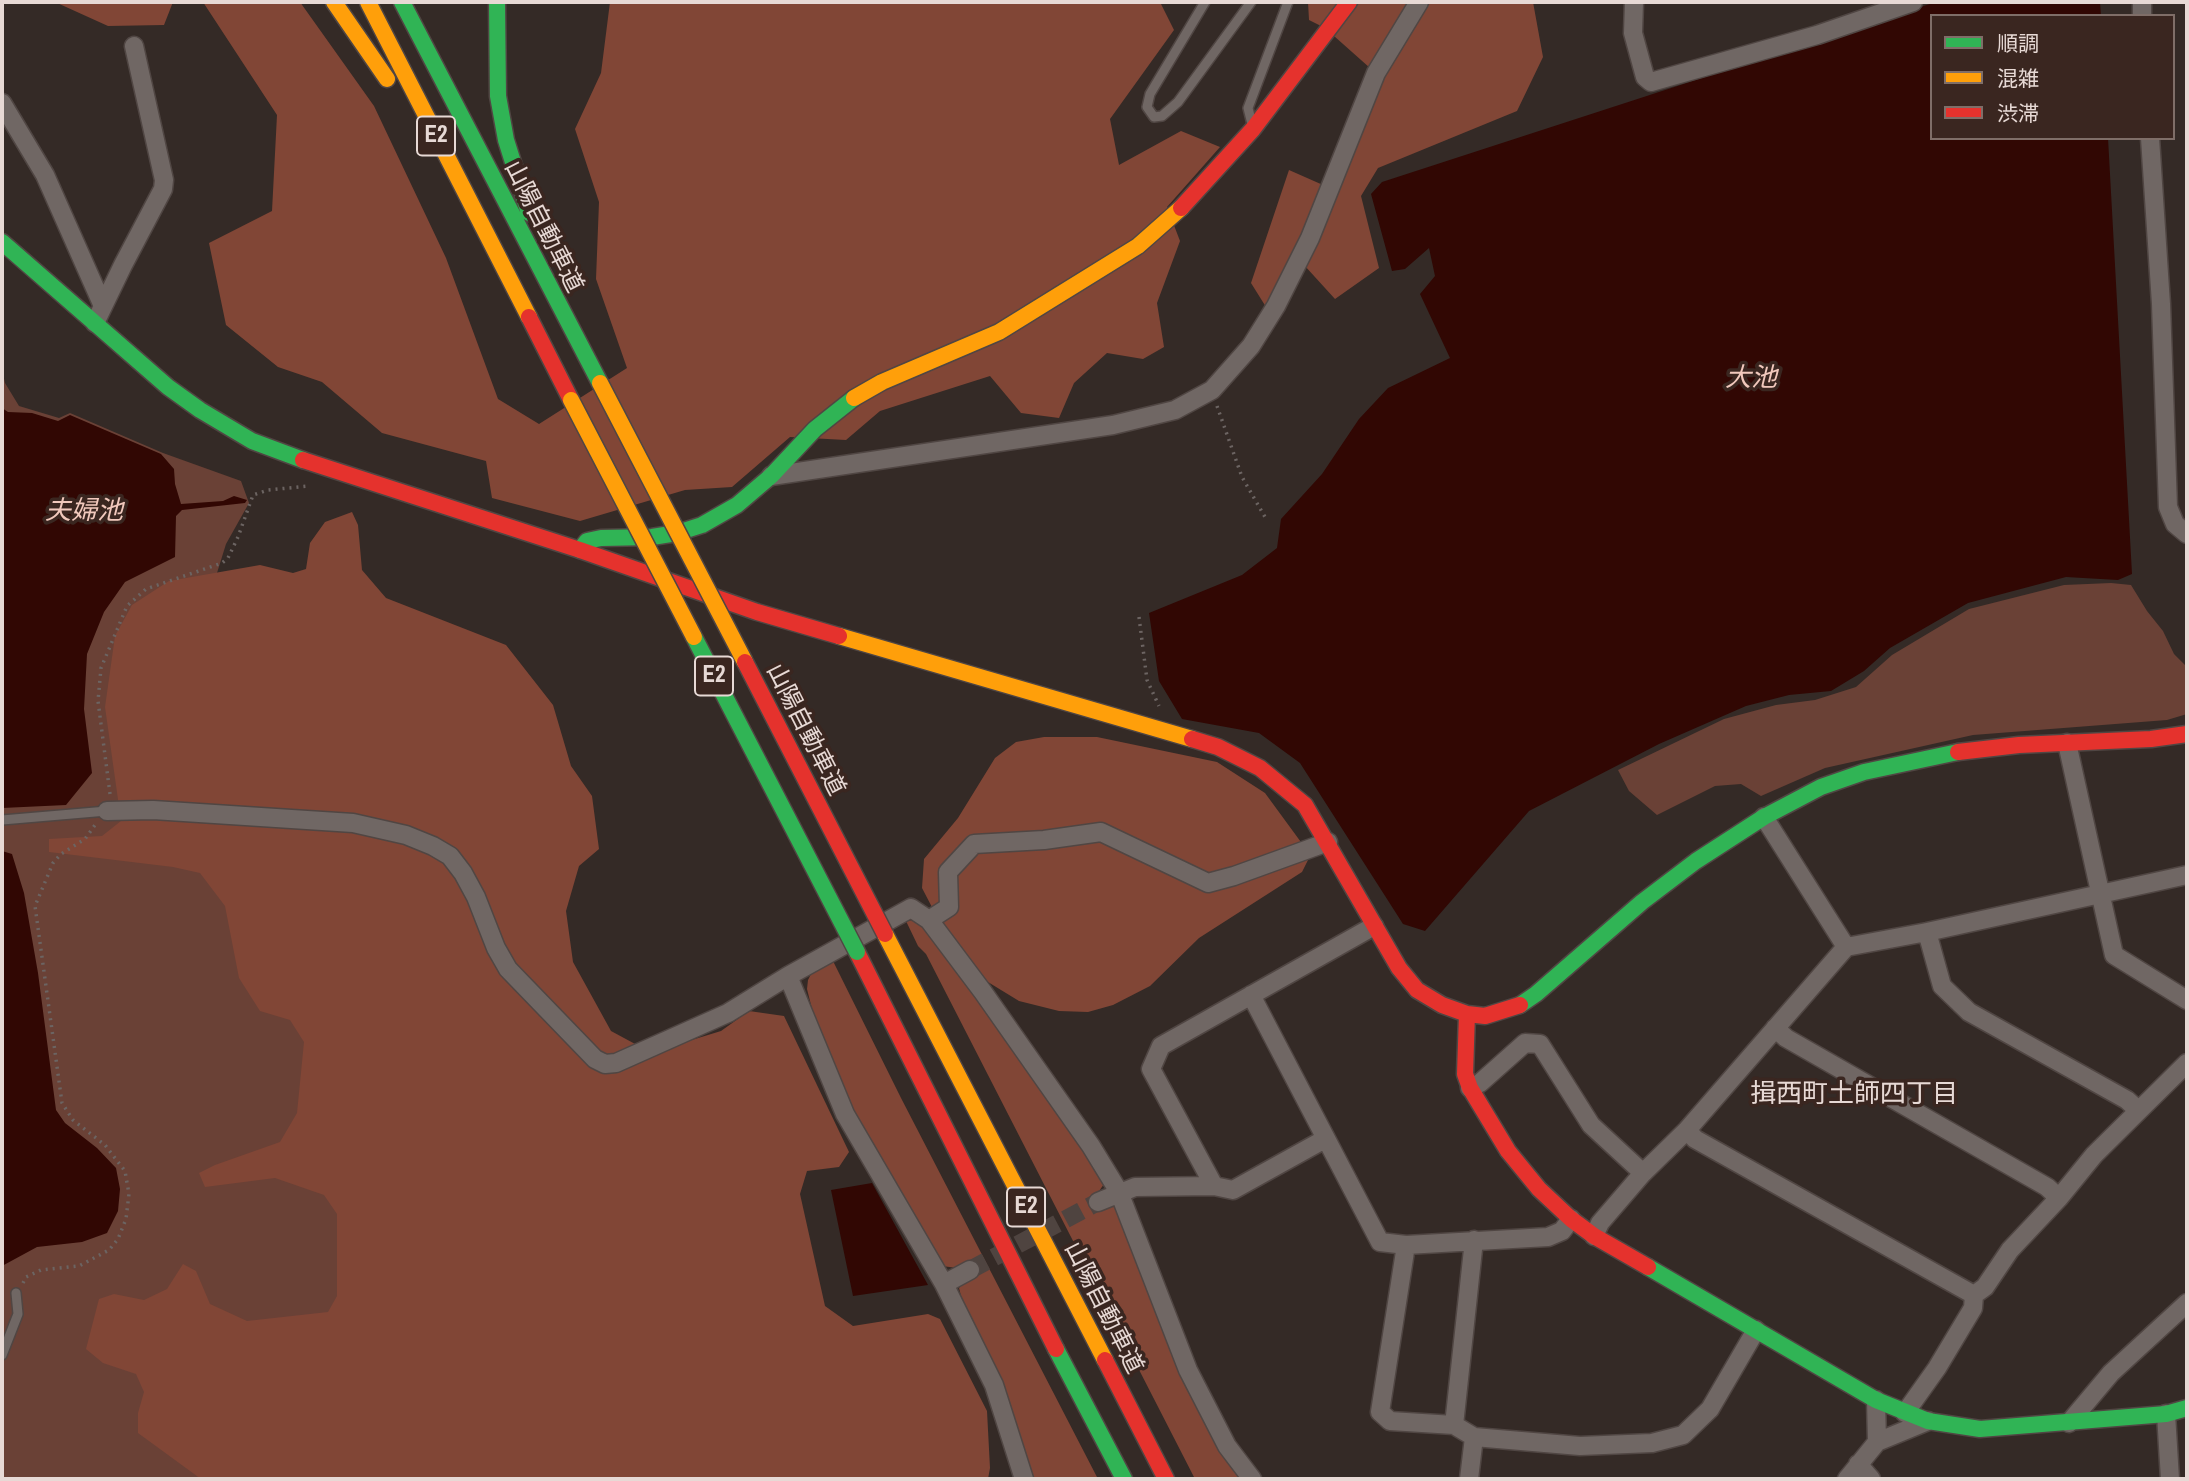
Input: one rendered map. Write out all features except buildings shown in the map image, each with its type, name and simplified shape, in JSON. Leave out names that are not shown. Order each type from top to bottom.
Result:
[{"type":"main road","points":[[334,2],[374,58],[505,271]]},
{"type":"main road","name":"E2","points":[[368,2],[1125,1479]]},
{"type":"main road","name":"山陽自動車道","points":[[402,2],[1166,1479]]},
{"type":"main road","points":[[498,2],[498,96],[506,140],[570,329]]},
{"type":"main road","points":[[580,550],[587,541],[601,538],[652,537],[702,525],[737,505],[771,476],[815,429],[846,403],[882,382],[999,332],[1138,246],[1186,204],[1253,129],[1349,2]]},
{"type":"main road","points":[[2,242],[168,387],[230,429],[263,446],[580,550],[757,612],[1218,747],[1260,768],[1305,806],[1399,968],[1417,990],[1442,1005],[1467,1014],[1485,1016],[1515,1008],[1536,994],[1642,902],[1696,860],[1764,817],[1821,787],[1864,772],[1944,754],[2187,734]]},
{"type":"main road","points":[[1467,1014],[1465,1074],[1470,1088],[1508,1152],[1539,1189],[1594,1236],[1876,1400],[1928,1421],[1980,1429],[2166,1414],[2187,1408]]},
{"type":"main road","points":[[1008,1255],[1114,1479]]},
{"type":"street","points":[[771,476],[1113,425],[1175,410],[1212,390],[1251,346],[1276,306],[1310,238],[1376,73],[1419,2]]},
{"type":"street","points":[[1634,2],[1633,33],[1645,76],[1651,82],[1817,35],[1913,2]]},
{"type":"street","points":[[95,323],[163,189],[164,180],[134,46]]},
{"type":"street","points":[[2,103],[45,175],[103,306]]},
{"type":"street","points":[[2,139],[19,131]]},
{"type":"street","points":[[2150,140],[2161,304],[2168,507],[2175,524],[2187,534]]},
{"type":"street","points":[[2067,743],[2114,956],[2187,1000]]},
{"type":"street","points":[[107,811],[153,810],[353,823],[406,835],[433,846],[450,856],[463,873],[508,969],[595,1059],[605,1063],[616,1063],[728,1013],[788,976],[911,908],[929,920],[1058,1096],[1119,1192],[1188,1370],[1227,1446],[1252,1479]]},
{"type":"street","points":[[1764,817],[1846,947]]},
{"type":"street","points":[[929,920],[949,907],[948,872],[974,844],[1101,832],[1208,883],[1328,842]]},
{"type":"street","points":[[1594,1236],[1600,1223],[1643,1173],[1687,1130],[1846,947],[2187,875]]},
{"type":"street","points":[[1214,1186],[1151,1069],[1161,1046],[1374,926]]},
{"type":"street","points":[[1927,932],[1942,986],[1969,1012],[2127,1100],[2138,1110]]},
{"type":"street","points":[[788,976],[845,1114],[944,1284],[993,1385],[1024,1479]]},
{"type":"street","points":[[1251,995],[1380,1242],[1406,1245],[1548,1237],[1562,1231],[1571,1219]]},
{"type":"street","points":[[1775,1028],[1786,1038],[2047,1186],[2059,1198]]},
{"type":"street","points":[[1470,1088],[1480,1083],[1525,1043],[1540,1044],[1591,1125],[1643,1173]]},
{"type":"street","points":[[1905,1413],[1937,1368],[1973,1308],[1974,1295],[1985,1287],[2010,1250],[2094,1156],[2187,1062]]},
{"type":"street","points":[[1687,1130],[1695,1139],[1974,1295]]},
{"type":"street","points":[[1098,1202],[1135,1187],[1214,1186],[1233,1190],[1325,1139]]},
{"type":"street","points":[[1454,1425],[1474,1240]]},
{"type":"street","points":[[1406,1245],[1380,1412],[1390,1421],[1454,1425],[1474,1437],[1580,1446],[1652,1443],[1683,1435],[1710,1409],[1756,1330]]},
{"type":"street","points":[[944,1284],[970,1270]]},
{"type":"street","points":[[2069,1423],[2111,1373],[2187,1303]]},
{"type":"street","points":[[1876,1400],[1877,1442]]},
{"type":"street","points":[[2166,1414],[2170,1479]]},
{"type":"street","points":[[1847,1479],[1877,1442],[1928,1421]]},
{"type":"street","points":[[1469,1479],[1474,1437]]},
{"type":"street","points":[[1858,1464],[1871,1479]]},
{"type":"lane","points":[[1205,2],[1150,94],[1147,107],[1154,117],[1162,116],[1178,102],[1251,2]]},
{"type":"lane","points":[[1253,129],[1248,108],[1288,2]]},
{"type":"lane","points":[[2,820],[107,811]]},
{"type":"lane","points":[[2,1355],[18,1314],[16,1293]]},
{"type":"path","points":[[1212,390],[1242,477],[1265,517]]},
{"type":"path","points":[[16,1293],[26,1277],[41,1270],[79,1266],[109,1250],[118,1239],[126,1219],[129,1194],[125,1171],[111,1151],[73,1120],[62,1103],[35,906],[53,863],[61,854],[85,839],[111,802],[97,701],[101,668],[127,606],[146,589],[222,563],[228,558],[253,495],[268,490],[330,484],[342,474]]},
{"type":"path","points":[[1139,617],[1147,680],[1165,721],[1165,732]]},
{"type":"shaded area","points":[[55,2],[173,2],[164,25],[108,26]]},
{"type":"shaded area","points":[[203,2],[300,2],[374,106],[446,258],[498,399],[539,424],[627,368],[596,279],[599,202],[575,129],[601,73],[610,2],[1160,2],[1174,30],[1110,119],[1119,165],[1181,131],[1220,147],[1167,207],[1180,241],[1157,303],[1164,347],[1143,359],[1107,353],[1074,383],[1059,418],[1021,413],[990,376],[880,411],[846,440],[790,437],[732,487],[685,490],[580,521],[492,498],[486,461],[382,433],[322,382],[278,367],[226,325],[209,243],[272,211],[277,115]]},
{"type":"shaded area","points":[[1308,2],[1533,2],[1543,57],[1517,111],[1378,168],[1361,196],[1379,268],[1335,299],[1294,254],[1266,307],[1251,283],[1289,170],[1323,185],[1370,68],[1325,28],[1309,20]]},
{"type":"shaded area","points":[[2,370],[5,383],[19,406],[59,418],[70,413],[163,453],[241,481],[249,503],[226,544],[217,573],[189,808],[378,1135],[393,1289],[243,1479],[2,1479]]},
{"type":"shaded area","points":[[352,512],[358,525],[362,570],[386,598],[506,645],[553,705],[571,766],[592,796],[599,849],[579,866],[566,911],[573,962],[611,1031],[637,1045],[672,1046],[721,1031],[749,1011],[784,1016],[849,1152],[839,1167],[807,1171],[800,1194],[825,1306],[853,1326],[928,1314],[940,1319],[987,1411],[990,1468],[988,1479],[201,1479],[138,1433],[138,1413],[144,1392],[136,1374],[103,1363],[86,1349],[99,1299],[114,1294],[144,1300],[167,1289],[183,1264],[196,1271],[210,1304],[247,1321],[328,1312],[337,1296],[337,1214],[324,1195],[275,1178],[205,1187],[199,1173],[280,1142],[297,1113],[304,1042],[290,1020],[260,1011],[239,978],[225,906],[200,873],[173,867],[49,852],[49,839],[102,836],[121,821],[105,707],[115,636],[132,605],[169,581],[260,565],[293,573],[306,569],[310,543],[325,522]]},
{"type":"shaded area","points":[[2064,585],[2131,585],[2163,631],[2174,654],[2187,667],[2187,714],[2167,720],[1973,735],[1825,768],[1761,796],[1741,784],[1715,786],[1657,815],[1629,791],[1618,770],[1724,719],[1776,705],[1815,700],[1856,687],[1892,655],[1969,609]]},
{"type":"shaded area","points":[[1044,737],[1097,737],[1217,762],[1265,793],[1306,849],[1308,860],[1302,872],[1199,938],[1150,986],[1113,1005],[1088,1012],[1059,1011],[1019,1001],[983,979],[947,936],[922,888],[924,859],[958,818],[995,758],[1016,742]]},
{"type":"shaded area","points":[[913,920],[927,926],[953,968],[985,1005],[1065,1118],[1104,1184],[1097,1194],[1116,1208],[1244,1479],[1195,1479],[926,954],[918,946],[906,921]]},
{"type":"shaded area","points":[[832,959],[1098,1479],[1034,1479],[961,1296],[959,1288],[965,1281],[957,1268],[942,1266],[863,1128],[812,1009],[807,989],[808,980],[811,974]]},
{"type":"water","name":"大池","points":[[1936,2],[2100,2],[2101,14],[1930,14],[1930,140],[2108,140],[2132,574],[2118,580],[2066,577],[1968,603],[1890,648],[1864,671],[1831,691],[1789,695],[1746,706],[1659,744],[1529,811],[1425,931],[1403,924],[1300,763],[1259,733],[1182,719],[1159,681],[1149,613],[1242,575],[1277,548],[1281,519],[1322,474],[1359,419],[1388,388],[1450,358],[1420,294],[1435,276],[1429,248],[1405,269],[1392,271],[1371,194],[1382,182]]},
{"type":"water","name":"夫婦池","points":[[2,408],[8,412],[32,413],[58,421],[70,415],[161,454],[174,469],[181,504],[223,501],[234,496],[247,500],[245,503],[182,510],[176,516],[175,557],[125,582],[104,612],[87,654],[84,709],[92,773],[66,805],[2,808]]},
{"type":"water","points":[[2,851],[12,854],[24,893],[38,973],[56,1110],[65,1123],[97,1148],[116,1168],[120,1189],[118,1211],[107,1233],[82,1242],[37,1247],[2,1266]]},
{"type":"water","points":[[872,1183],[928,1285],[853,1296],[831,1190]]},
{"type":"tunnel","points":[[970,1270],[1098,1202]]},
{"type":"traffic: fast","points":[[402,2],[600,383]]},
{"type":"traffic: fast","points":[[497,2],[498,96],[506,140],[529,213]]},
{"type":"traffic: fast","points":[[2,242],[168,387],[252,441],[303,460]]},
{"type":"traffic: fast","points":[[580,550],[587,541],[601,538],[652,537],[702,525],[737,505],[771,476],[815,429],[854,398]]},
{"type":"traffic: fast","points":[[694,637],[857,952]]},
{"type":"traffic: fast","points":[[1520,1005],[1642,902],[1696,861],[1764,817],[1821,787],[1864,772],[1958,752]]},
{"type":"traffic: fast","points":[[1648,1267],[1876,1400],[1928,1421],[1980,1429],[2166,1414],[2187,1408]]},
{"type":"traffic: fast","points":[[1056,1349],[1124,1479]]},
{"type":"traffic: slow","points":[[334,2],[387,79]]},
{"type":"traffic: slow","points":[[368,2],[529,317]]},
{"type":"traffic: slow","points":[[854,398],[882,382],[999,332],[1138,246],[1181,208]]},
{"type":"traffic: slow","points":[[600,383],[745,662]]},
{"type":"traffic: slow","points":[[571,400],[694,637]]},
{"type":"traffic: slow","points":[[839,636],[1192,739]]},
{"type":"traffic: slow","points":[[885,934],[1105,1360]]},
{"type":"traffic: jam","points":[[1181,208],[1253,129],[1349,2]]},
{"type":"traffic: jam","points":[[529,317],[571,400]]},
{"type":"traffic: jam","points":[[303,460],[580,550],[757,612],[839,636]]},
{"type":"traffic: jam","points":[[745,662],[885,934]]},
{"type":"traffic: jam","points":[[1958,752],[2019,745],[2151,739],[2187,734]]},
{"type":"traffic: jam","points":[[1192,739],[1218,747],[1260,768],[1305,805],[1399,968],[1417,990],[1442,1005],[1467,1014],[1485,1016],[1520,1005]]},
{"type":"traffic: jam","points":[[857,952],[1056,1349]]},
{"type":"traffic: jam","points":[[1467,1014],[1465,1074],[1470,1088],[1508,1151],[1539,1189],[1571,1219],[1594,1236],[1648,1267]]},
{"type":"traffic: jam","points":[[1105,1360],[1166,1479]]},
{"type":"district","name":"揖西町土師四丁目","points":[[1854,1095]]}]
